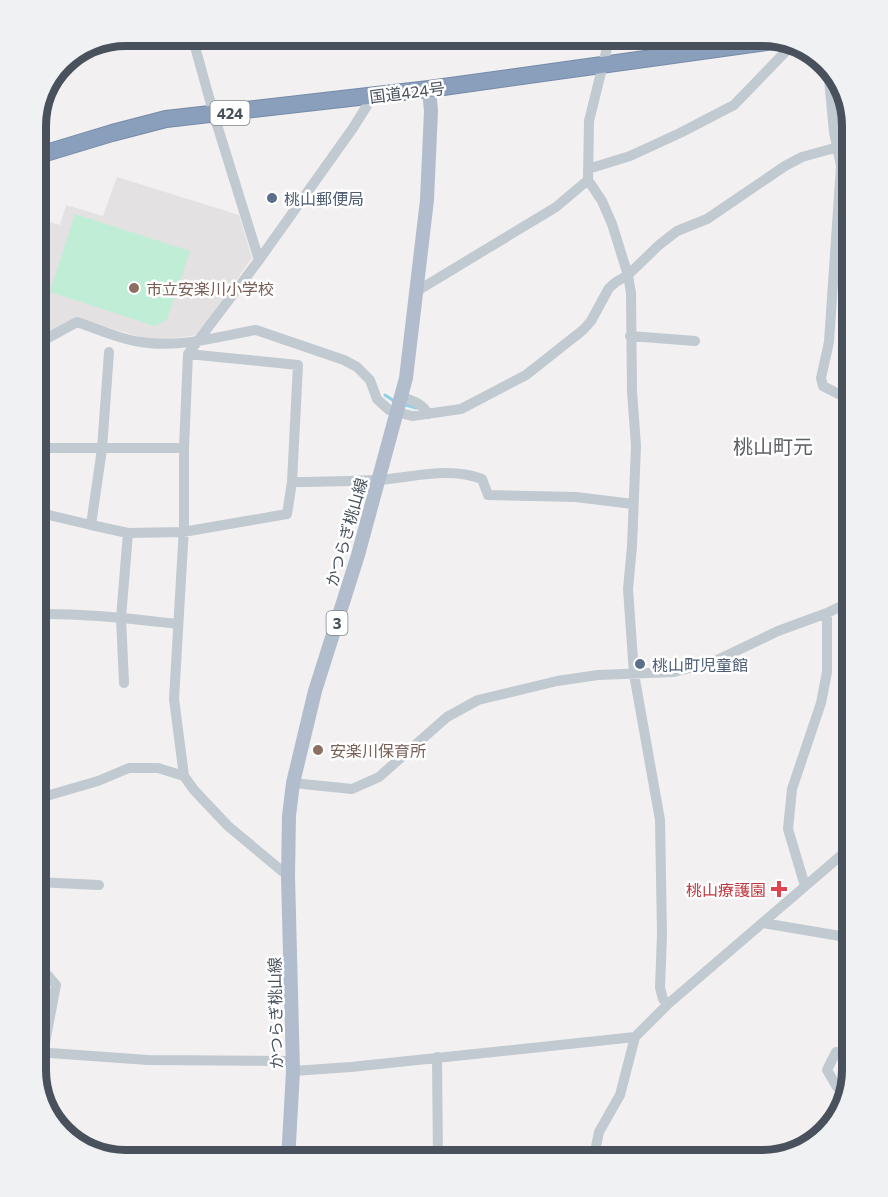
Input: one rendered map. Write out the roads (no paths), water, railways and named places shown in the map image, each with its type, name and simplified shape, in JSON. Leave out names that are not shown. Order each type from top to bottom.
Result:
[{"type":"highway","name":"国道424号","points":[[47,153],[112,132],[166,119],[429,89],[731,47]]},
{"type":"main road","name":"かつらぎ桃山線","points":[[289,1150],[293,1066],[288,876],[289,816],[293,783],[315,691],[358,555],[406,378],[427,200],[431,111],[429,89]]},
{"type":"street","points":[[195,46],[259,260]]},
{"type":"street","points":[[607,47],[590,121],[588,174],[612,224],[628,275],[631,293],[630,336],[636,446],[628,589],[634,674],[660,820],[662,934],[660,988],[663,999],[668,1005]]},
{"type":"street","points":[[417,291],[556,207],[588,174],[680,133],[734,105],[787,51]]},
{"type":"street","points":[[829,84],[834,132],[841,166],[830,342],[821,378],[823,386],[842,396]]},
{"type":"street","points":[[288,876],[249,846],[228,826],[184,776],[174,699],[183,532],[188,354],[259,260],[353,128],[373,96]]},
{"type":"street","points":[[47,339],[77,322],[112,335],[147,343],[199,340],[256,330],[344,360],[357,367],[370,380],[377,399],[382,405],[397,412],[412,416],[461,409],[526,375],[583,330],[591,321],[609,288],[628,275],[677,231],[707,219],[802,157],[838,147]]},
{"type":"street","points":[[630,336],[696,341]]},
{"type":"street","points":[[91,525],[102,449],[109,352]]},
{"type":"street","points":[[47,515],[128,533],[183,532],[287,514],[292,482],[298,365],[188,354]]},
{"type":"street","points":[[401,397],[418,403],[428,414]]},
{"type":"street","points":[[47,448],[184,448]]},
{"type":"street","points":[[292,482],[378,480],[438,472],[471,475],[482,479],[488,495],[576,497],[633,504]]},
{"type":"street","points":[[124,683],[121,618],[128,533]]},
{"type":"street","points":[[293,783],[352,789],[379,777],[447,717],[478,700],[557,681],[598,675],[674,672],[713,662],[778,631],[842,606]]},
{"type":"street","points":[[805,886],[788,829],[792,789],[821,703],[827,672],[827,613]]},
{"type":"street","points":[[46,614],[178,624]]},
{"type":"street","points":[[46,796],[98,781],[129,768],[158,768],[184,776]]},
{"type":"street","points":[[595,1150],[599,1132],[620,1095],[634,1037],[842,855]]},
{"type":"street","points":[[46,882],[99,885]]},
{"type":"street","points":[[763,923],[842,936]]},
{"type":"street","points":[[46,974],[56,985],[46,1024]]},
{"type":"street","points":[[46,1053],[148,1060],[351,1067],[634,1037]]},
{"type":"street","points":[[840,1089],[827,1070],[836,1052],[842,1052]]},
{"type":"street","points":[[437,1057],[438,1150]]},
{"type":"waterway","points":[[385,395],[394,401]]},
{"type":"waterway","points":[[406,405],[416,408]]},
{"type":"place","name":"桃山郵便局","points":[[272,198]]},
{"type":"place","name":"市立安楽川小学校","points":[[134,288]]},
{"type":"place","name":"桃山町児童館","points":[[640,664]]},
{"type":"place","name":"安楽川保育所","points":[[318,750]]},
{"type":"place","name":"桃山療護園","points":[[779,889]]},
{"type":"district","name":"桃山町元","points":[[773,446]]}]
